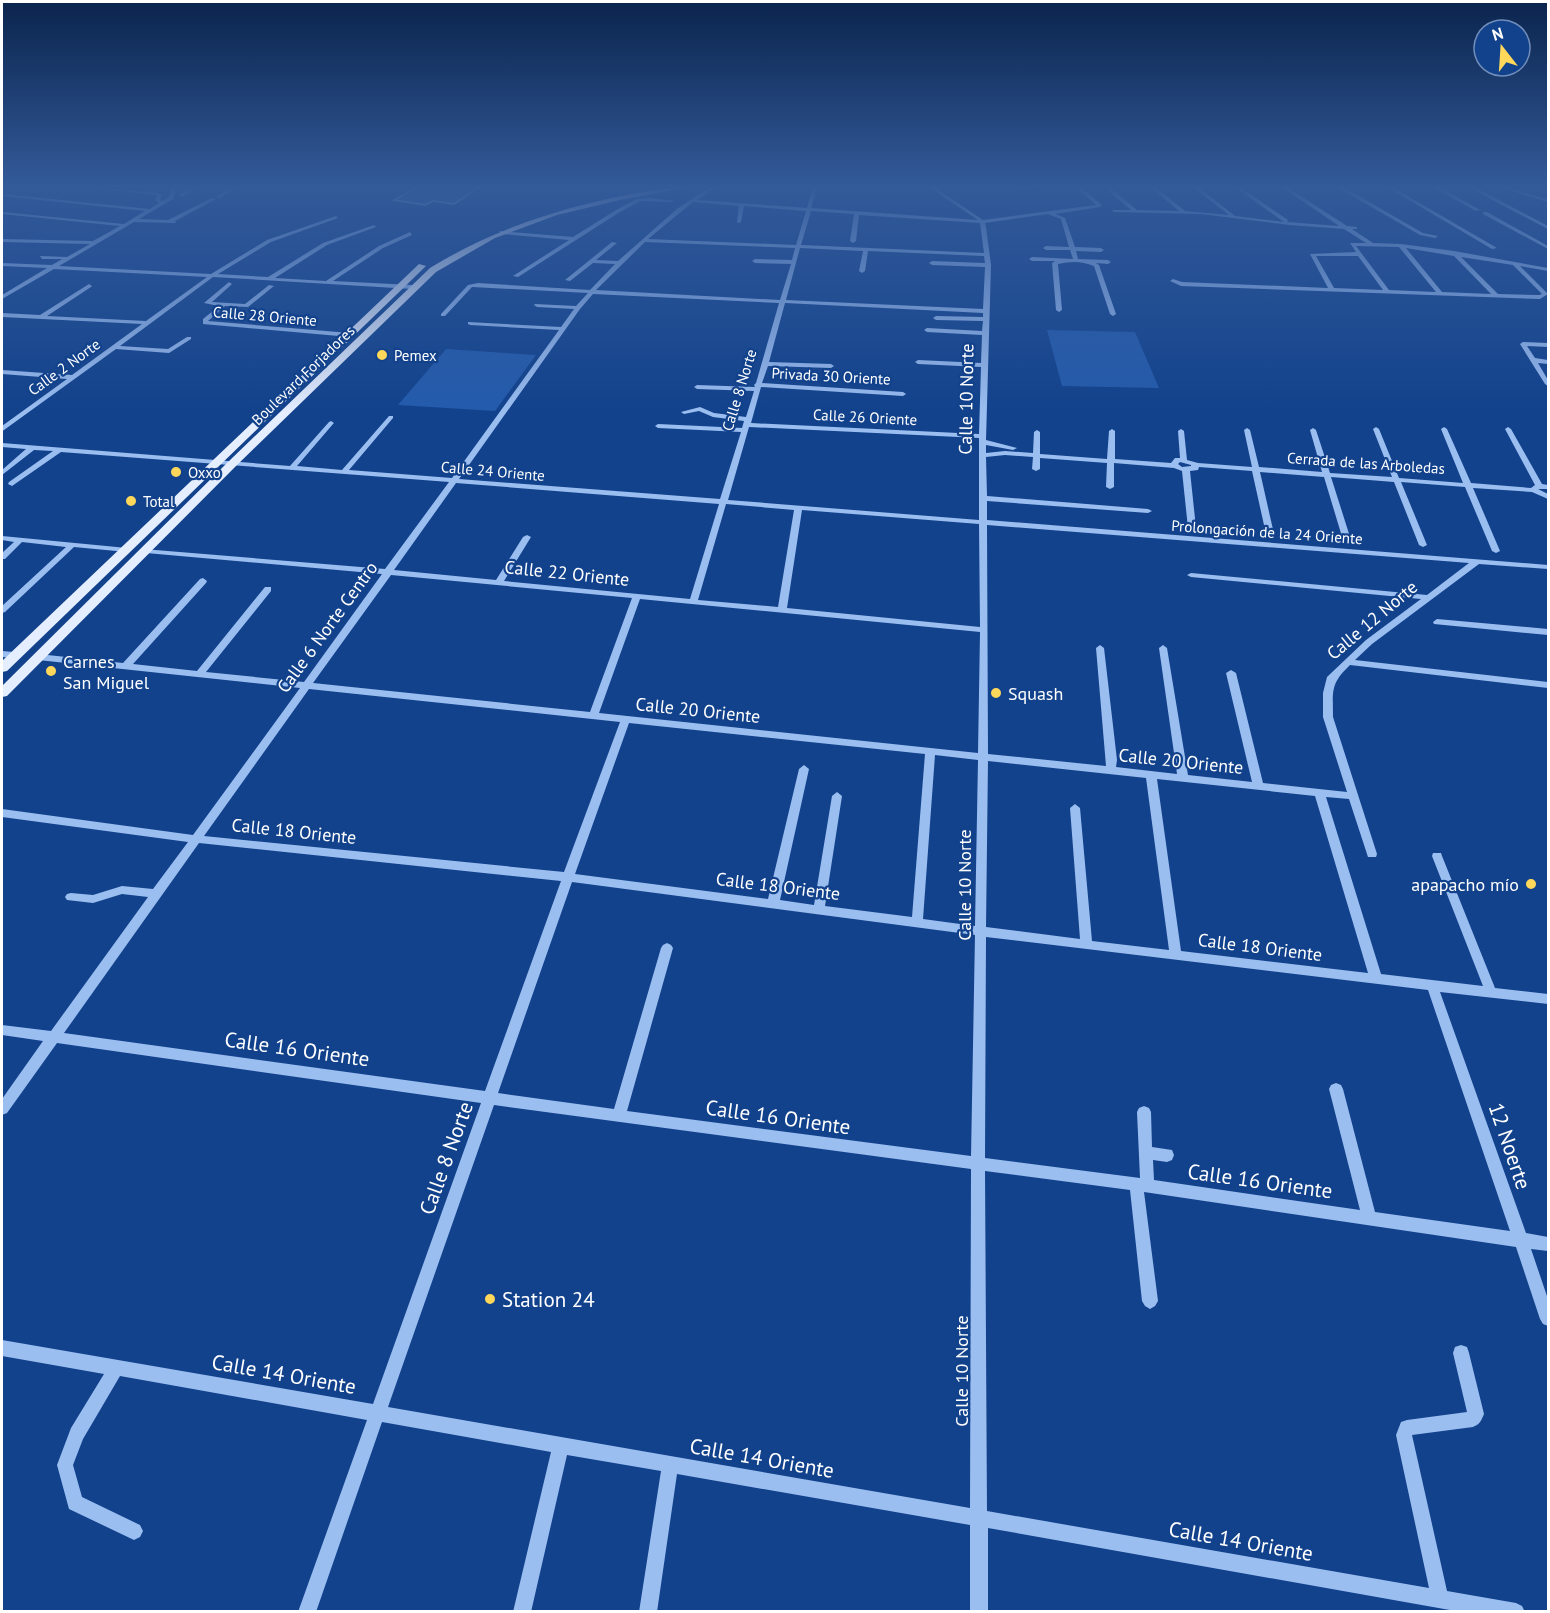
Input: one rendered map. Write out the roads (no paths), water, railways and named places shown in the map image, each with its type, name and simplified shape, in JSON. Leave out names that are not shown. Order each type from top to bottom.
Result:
[{"type":"main road","name":"Boulevard Forjadores","points":[[2,668],[398,287],[427,262]]},
{"type":"main road","name":"Boulevard Forjadores","points":[[2,693],[232,464],[388,314],[412,287],[446,262]]},
{"type":"street","points":[[2,297],[60,262]]},
{"type":"street","name":"Calle 2 Norte","points":[[2,429],[212,276],[234,262]]},
{"type":"street","points":[[229,284],[207,303],[246,306],[270,283],[299,262]]},
{"type":"street","points":[[326,283],[358,262]]},
{"type":"street","points":[[530,267],[531,262]]},
{"type":"street","points":[[516,276],[538,262]]},
{"type":"street","points":[[568,280],[590,262]]},
{"type":"street","name":"Calle 6 Norte Centro","points":[[2,1108],[578,308],[622,262]]},
{"type":"street","name":"Calle 8 Norte","points":[[693,602],[765,364],[793,262]]},
{"type":"street","points":[[862,271],[864,262]]},
{"type":"street","name":"Calle 10 Norte","points":[[979,1611],[978,1165],[984,630],[982,439],[988,262]]},
{"type":"street","points":[[1059,310],[1055,264],[1063,262]]},
{"type":"street","points":[[1083,262],[1096,265],[1113,314]]},
{"type":"street","points":[[1317,262],[1332,289]]},
{"type":"street","points":[[1364,262],[1387,291]]},
{"type":"street","points":[[1415,262],[1440,293]]},
{"type":"street","points":[[1463,262],[1496,295]]},
{"type":"street","points":[[1511,262],[1548,268]]},
{"type":"street","points":[[932,263],[988,266]]},
{"type":"street","points":[[1270,287],[1180,279],[1173,281],[1181,284],[1496,295],[1543,296],[1546,294],[1515,263]]},
{"type":"street","points":[[2,264],[212,276],[270,283],[412,287]]},
{"type":"street","points":[[443,315],[474,285],[987,311]]},
{"type":"street","points":[[41,317],[89,286]]},
{"type":"street","name":"Calle 28 Oriente","points":[[223,304],[205,320],[205,323],[350,335]]},
{"type":"street","points":[[537,305],[578,308]]},
{"type":"street","points":[[2,315],[147,323]]},
{"type":"street","points":[[936,318],[987,319]]},
{"type":"street","points":[[470,323],[564,329]]},
{"type":"street","points":[[927,330],[985,333]]},
{"type":"street","name":"Calle 2 Norte","points":[[114,347],[169,351],[189,338]]},
{"type":"street","points":[[1548,345],[1525,343],[1524,345],[1548,384]]},
{"type":"street","points":[[1533,360],[1548,362]]},
{"type":"street","points":[[918,362],[984,365]]},
{"type":"street","points":[[765,364],[831,366]]},
{"type":"street","points":[[2,372],[72,377]]},
{"type":"street","name":"Privada 30 Oriente","points":[[697,387],[757,387],[903,394]]},
{"type":"street","points":[[684,412],[700,409],[746,425]]},
{"type":"street","points":[[343,473],[392,417]]},
{"type":"street","points":[[291,469],[331,423]]},
{"type":"street","points":[[658,426],[746,425]]},
{"type":"street","name":"Calle 26 Oriente","points":[[746,425],[982,439]]},
{"type":"street","points":[[1376,429],[1423,545]]},
{"type":"street","points":[[1444,429],[1496,551]]},
{"type":"street","points":[[1508,429],[1536,488],[1546,497],[1548,505]]},
{"type":"street","points":[[1247,430],[1270,534]]},
{"type":"street","points":[[1313,430],[1347,540]]},
{"type":"street","points":[[1110,487],[1112,431]]},
{"type":"street","points":[[1181,431],[1184,459]]},
{"type":"street","points":[[1036,469],[1037,432]]},
{"type":"street","points":[[982,439],[1006,448],[1037,453],[1175,464],[1186,470],[1191,470],[1196,465],[1184,459]]},
{"type":"street","name":"Calle 24 Oriente","points":[[2,445],[983,524]]},
{"type":"street","points":[[2,473],[32,448]]},
{"type":"street","points":[[2,483],[16,484],[59,450]]},
{"type":"street","points":[[983,455],[1037,453]]},
{"type":"street","points":[[1175,464],[1184,459]]},
{"type":"street","name":"Cerrada de las Arboledas","points":[[1196,465],[1468,484],[1548,487]]},
{"type":"street","points":[[1186,470],[1192,528]]},
{"type":"street","points":[[983,498],[1148,511]]},
{"type":"street","points":[[782,610],[798,509]]},
{"type":"street","name":"Prolongación de la 24 Oriente","points":[[983,524],[1548,567]]},
{"type":"street","points":[[498,583],[527,537]]},
{"type":"street","points":[[2,538],[127,550]]},
{"type":"street","points":[[2,556],[20,540]]},
{"type":"street","points":[[2,610],[72,545]]},
{"type":"street","name":"Calle 22 Oriente","points":[[146,552],[387,572],[984,630]]},
{"type":"street","name":"Calle 12 Norte","points":[[1372,854],[1328,717],[1328,693],[1332,677],[1369,642],[1425,597],[1476,562]]},
{"type":"street","points":[[1191,575],[1425,597]]},
{"type":"street","points":[[126,666],[203,581]]},
{"type":"street","points":[[199,674],[268,589]]},
{"type":"street","points":[[594,716],[638,596]]},
{"type":"street","points":[[1437,622],[1548,632]]},
{"type":"street","points":[[1100,648],[1112,760],[1111,770]]},
{"type":"street","points":[[1163,648],[1183,778]]},
{"type":"street","points":[[2,654],[14,655]]},
{"type":"street","name":"Calle 20 Oriente","points":[[38,657],[1353,796]]},
{"type":"street","points":[[1349,662],[1548,684]]},
{"type":"street","points":[[1231,673],[1258,786]]},
{"type":"street","name":"Calle 8 Norte","points":[[307,1611],[626,719]]},
{"type":"street","points":[[917,922],[930,751]]},
{"type":"street","points":[[773,904],[804,769]]},
{"type":"street","points":[[1150,774],[1176,955]]},
{"type":"street","points":[[1319,792],[1376,979]]},
{"type":"street","points":[[819,909],[837,796]]},
{"type":"street","points":[[1075,808],[1086,945]]},
{"type":"street","name":"Calle 18 Oriente","points":[[2,813],[195,839],[568,877],[1086,945],[1548,999]]},
{"type":"street","points":[[1437,856],[1491,992]]},
{"type":"street","points":[[70,897],[93,899],[122,890],[156,894]]},
{"type":"street","points":[[619,1116],[667,948]]},
{"type":"street","name":"12 Noerte","points":[[1432,986],[1548,1319]]},
{"type":"street","name":"Calle 16 Oriente","points":[[2,1030],[978,1165],[1141,1185],[1548,1244]]},
{"type":"street","points":[[1336,1089],[1369,1218]]},
{"type":"street","points":[[1144,1112],[1146,1154],[1141,1185],[1150,1301]]},
{"type":"street","points":[[1146,1154],[1167,1155]]},
{"type":"street","name":"Calle 14 Oriente","points":[[2,1348],[1516,1611]]},
{"type":"street","points":[[1440,1598],[1404,1435],[1407,1428],[1473,1419],[1476,1414],[1461,1353]]},
{"type":"street","points":[[116,1368],[78,1434],[65,1465],[75,1503],[134,1531]]},
{"type":"street","points":[[522,1611],[561,1445]]},
{"type":"street","points":[[648,1611],[670,1464]]},
{"type":"place","name":"Pemex","points":[[382,355]]},
{"type":"place","name":"Oxxo","points":[[176,472]]},
{"type":"place","name":"Total","points":[[131,501]]},
{"type":"place","name":"Carnes San Miguel","points":[[51,671]]},
{"type":"place","name":"Squash","points":[[996,693]]},
{"type":"place","name":"apapacho mío","points":[[1531,884]]},
{"type":"place","name":"Station 24","points":[[490,1299]]}]
